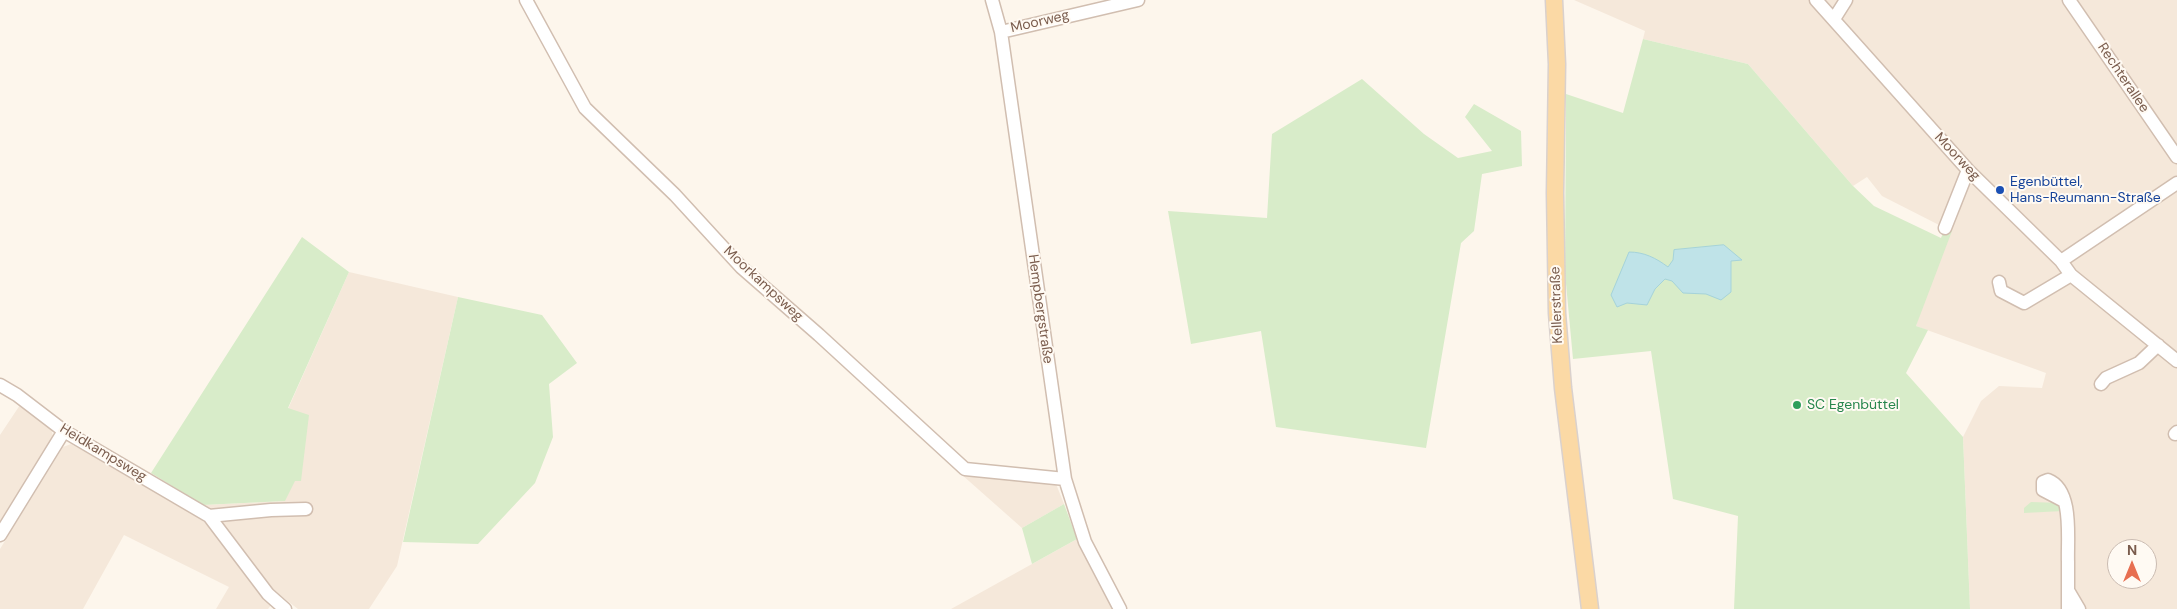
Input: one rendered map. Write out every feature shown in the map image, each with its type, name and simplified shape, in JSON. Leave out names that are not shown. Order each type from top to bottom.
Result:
[{"type":"main road","name":"Kellerstraße","points":[[1554,0],[1557,64],[1555,193],[1557,313],[1562,388],[1590,609]]},
{"type":"street","name":"Moorkampsweg","points":[[526,0],[585,108],[682,202],[741,267],[819,335],[964,469],[1065,479]]},
{"type":"street","name":"Hempbergstraße","points":[[992,0],[1001,32],[1065,479],[1085,542],[1120,609]]},
{"type":"street","name":"Moorweg","points":[[1001,32],[1138,0]]},
{"type":"street","name":"Moorweg","points":[[1816,0],[1968,170],[2061,261],[2071,275],[2177,361]]},
{"type":"street","points":[[1834,19],[1846,0]]},
{"type":"street","name":"Rechterallee","points":[[2069,0],[2177,156]]},
{"type":"street","points":[[1945,228],[1968,170]]},
{"type":"street","points":[[2061,261],[2177,183]]},
{"type":"street","points":[[1999,282],[2000,291],[2024,303],[2071,275]]},
{"type":"street","points":[[2101,384],[2106,378],[2139,363],[2158,345]]},
{"type":"street","name":"Heidkampsweg","points":[[0,385],[17,395],[64,431],[209,516],[268,594],[285,609]]},
{"type":"street","points":[[0,535],[64,431]]},
{"type":"street","points":[[2064,501],[2068,514],[2068,609]]},
{"type":"street","points":[[209,516],[271,510],[306,509]]},
{"type":"street","points":[[2069,592],[2078,609]]},
{"type":"shaded area","points":[[1574,0],[2177,0],[2177,609],[1970,609],[1963,437],[1981,401],[1999,386],[2042,388],[2046,373],[1916,326],[1945,228],[1882,196],[1867,177],[1853,186],[1748,64],[1643,39],[1645,31]]},
{"type":"shaded area","points":[[349,272],[458,297],[397,566],[369,609],[298,609],[268,586],[221,523],[203,505],[285,501],[288,409]]},
{"type":"shaded area","points":[[20,405],[51,427],[53,437],[0,524],[0,435]]},
{"type":"shaded area","points":[[71,444],[195,513],[210,528],[244,574],[271,605],[268,609],[216,609],[229,587],[124,535],[83,609],[0,609],[0,549],[63,447]]},
{"type":"shaded area","points":[[961,474],[1056,484],[1064,504],[1022,528]]},
{"type":"shaded area","points":[[1077,539],[1113,609],[951,609]]},
{"type":"green space","name":"SC Egenbüttel","points":[[1643,39],[1748,64],[1853,186],[1874,206],[1941,238],[1945,228],[1952,231],[1916,326],[1928,330],[1906,373],[1963,437],[1970,609],[1734,609],[1738,516],[1673,499],[1651,351],[1573,359],[1565,273],[1566,94],[1623,113]]},
{"type":"green space","points":[[1362,79],[1424,134],[1458,158],[1492,151],[1465,117],[1474,104],[1521,131],[1522,166],[1482,174],[1474,231],[1461,243],[1426,448],[1276,427],[1261,331],[1191,344],[1168,211],[1267,218],[1272,134]]},
{"type":"green space","points":[[302,237],[349,272],[288,408],[309,415],[301,481],[295,481],[285,501],[203,505],[151,473]]},
{"type":"green space","points":[[458,297],[542,315],[577,363],[549,384],[553,437],[535,483],[478,544],[403,542]]},
{"type":"green space","points":[[2031,502],[2061,503],[2063,511],[2024,513],[2024,508]]},
{"type":"green space","points":[[1064,504],[1077,539],[1032,564],[1022,528]]},
{"type":"water","points":[[1724,245],[1742,260],[1731,261],[1731,292],[1721,300],[1706,294],[1683,293],[1672,281],[1665,279],[1655,289],[1647,305],[1627,303],[1617,307],[1611,295],[1629,252],[1650,256],[1668,267],[1673,260],[1674,250]]},
{"type":"place","name":"Egenbüttel, Hans-Reumann-Straße","points":[[2000,190]]},
{"type":"place","name":"SC Egenbüttel","points":[[1797,405]]}]
